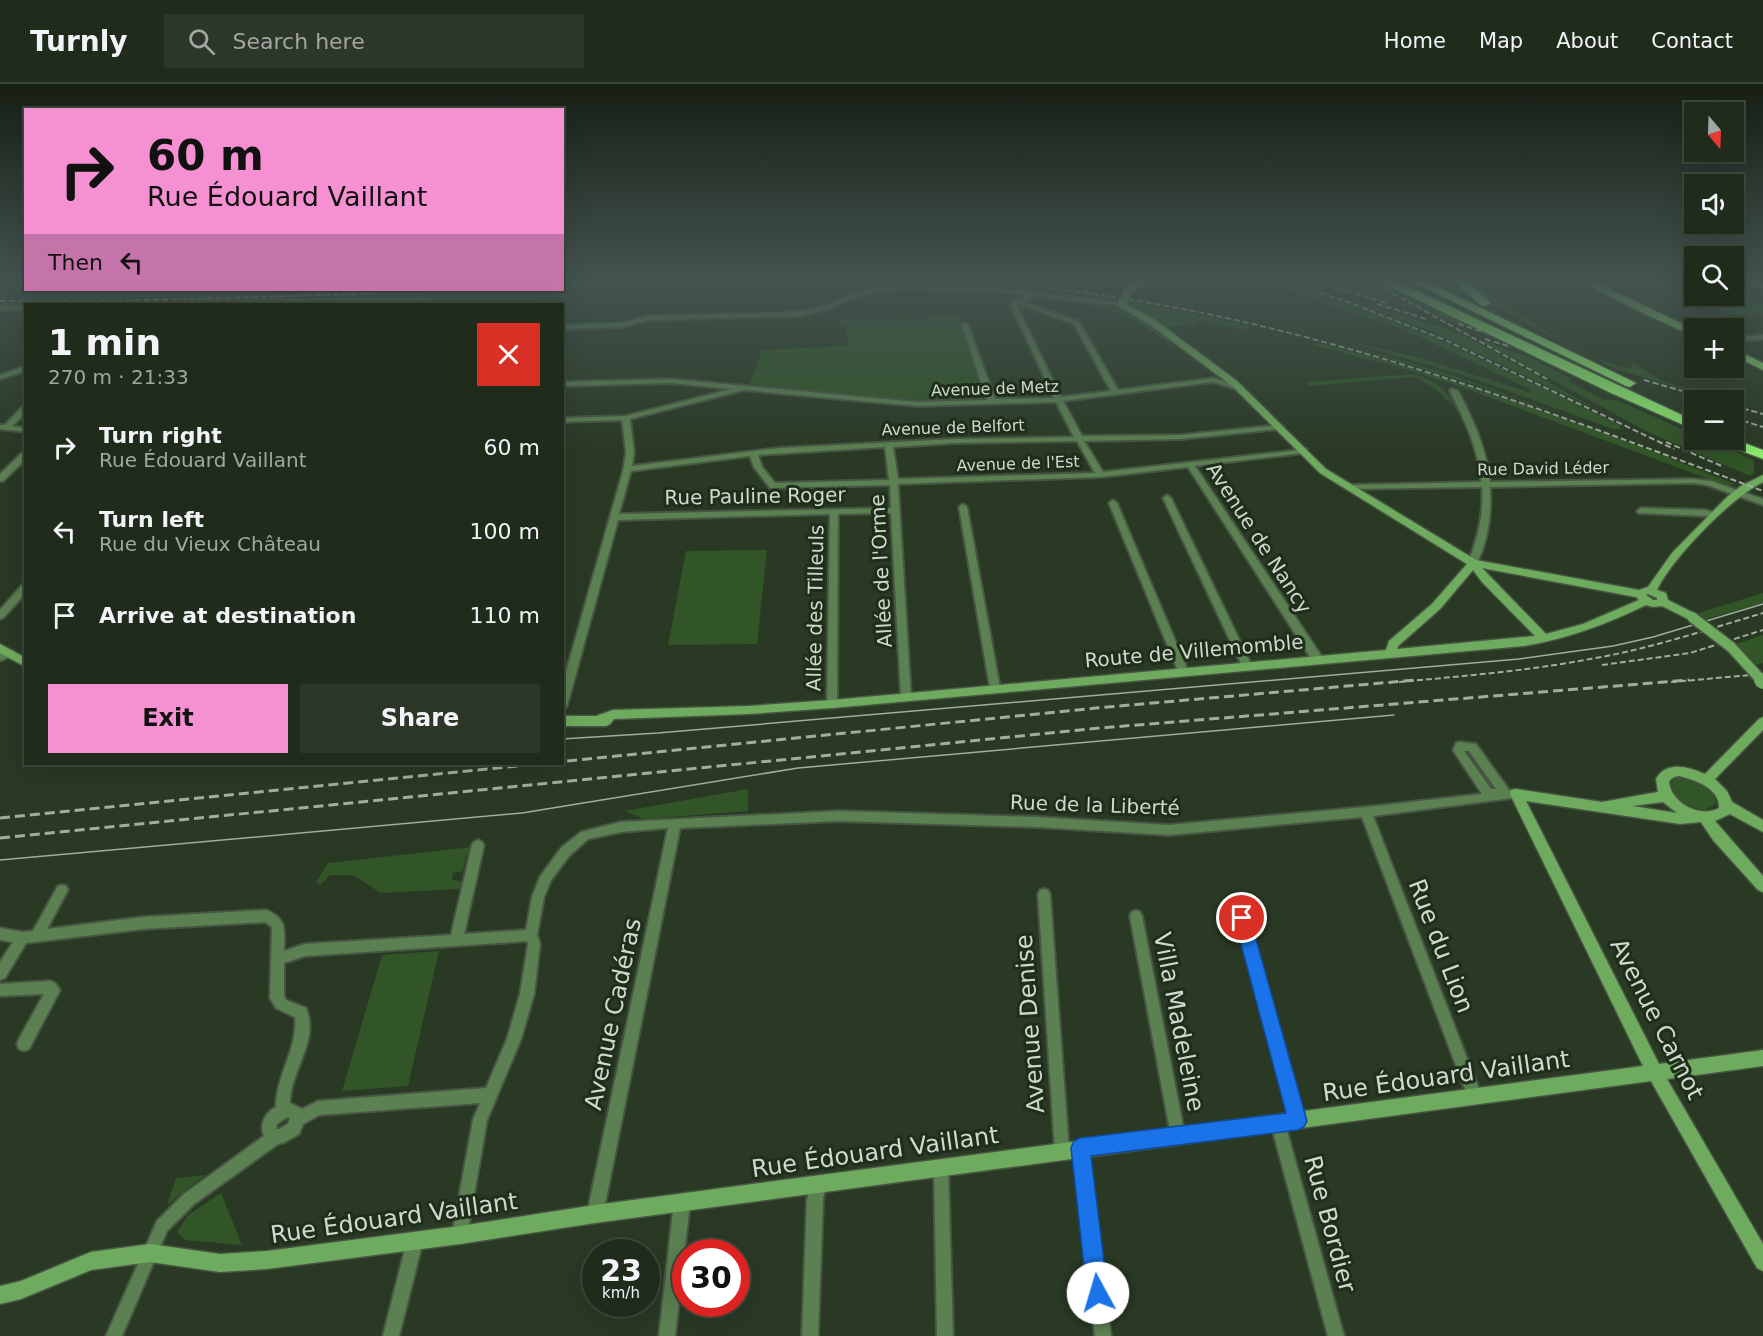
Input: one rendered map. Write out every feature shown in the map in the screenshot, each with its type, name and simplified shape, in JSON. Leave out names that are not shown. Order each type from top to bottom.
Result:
[{"type":"highway","points":[[1505,336],[1684,421]]},
{"type":"highway","points":[[1513,336],[1592,375],[1607,386]]},
{"type":"highway","points":[[1533,336],[1684,409]]},
{"type":"highway","points":[[1541,336],[1550,345]]},
{"type":"highway","points":[[1744,434],[1763,442]]},
{"type":"highway","points":[[1744,448],[1763,455]]},
{"type":"main road","points":[[1744,357],[1763,367]]},
{"type":"street","points":[[969,336],[992,403]]},
{"type":"street","points":[[1028,336],[1077,439],[1101,475]]},
{"type":"street","points":[[1085,336],[1116,392]]},
{"type":"street","points":[[1170,336],[1223,379],[1239,388],[1323,471],[1473,563],[1646,595],[1658,604],[1663,603],[1692,617],[1731,647],[1763,682]]},
{"type":"street","points":[[1744,339],[1763,337]]},
{"type":"street","points":[[0,376],[24,369]]},
{"type":"street","name":"Avenue de Metz","points":[[564,384],[671,381],[909,404],[992,403],[1057,399],[1223,379]]},
{"type":"street","points":[[703,398],[705,384]]},
{"type":"street","points":[[564,420],[626,418],[750,387]]},
{"type":"street","points":[[1394,653],[1393,644],[1410,632],[1445,599],[1473,563],[1486,526],[1488,502],[1482,458],[1468,416],[1454,391]]},
{"type":"street","points":[[3,427],[24,410]]},
{"type":"street","points":[[564,699],[628,469],[630,452],[626,418]]},
{"type":"street","points":[[3,427],[24,430]]},
{"type":"street","name":"Avenue de Belfort","points":[[628,469],[753,452],[889,444],[1181,437],[1280,427]]},
{"type":"street","name":"Allée de l'Orme","points":[[889,444],[894,483],[906,697]]},
{"type":"street","name":"Avenue de l'Est","points":[[753,452],[758,467],[773,486],[1101,475],[1304,451]]},
{"type":"street","points":[[0,479],[24,456]]},
{"type":"street","name":"Avenue de Nancy","points":[[1191,466],[1318,660]]},
{"type":"street","points":[[1646,595],[1661,571],[1714,515],[1736,494],[1763,478]]},
{"type":"street","name":"Rue David Léder","points":[[1348,487],[1692,481],[1708,483],[1763,502]]},
{"type":"street","points":[[1167,498],[1247,666]]},
{"type":"street","points":[[1113,503],[1183,671]]},
{"type":"street","points":[[963,507],[995,688]]},
{"type":"street","name":"Rue Pauline Roger","points":[[615,517],[895,510]]},
{"type":"street","points":[[1641,511],[1714,515]]},
{"type":"street","name":"Allée des Tilleuls","points":[[832,704],[834,512]]},
{"type":"street","points":[[1473,563],[1486,580],[1545,639]]},
{"type":"street","points":[[0,616],[24,588]]},
{"type":"street","name":"Route de Villemomble","points":[[564,721],[722,714],[1545,639],[1610,618],[1646,595]]},
{"type":"street","points":[[3,653],[24,663]]},
{"type":"street","points":[[1707,780],[1763,723]]},
{"type":"street","points":[[1487,795],[1454,747],[1456,745],[1473,745],[1509,793]]},
{"type":"street","points":[[1460,746],[1472,747],[1509,793],[1488,794],[1458,750],[1460,746]]},
{"type":"street","points":[[1726,805],[1721,815],[1703,817],[1682,809],[1666,796],[1661,784],[1662,779],[1671,772],[1688,772],[1707,780],[1721,792],[1726,805],[1763,827]]},
{"type":"street","name":"Rue de la Liberté","points":[[460,1235],[480,1120],[514,1039],[527,994],[534,944],[531,935],[538,897],[546,877],[565,852],[585,835],[621,827],[839,816],[1037,822],[1169,830],[1366,812],[1481,799],[1487,795],[1509,793],[1680,819],[1703,817]]},
{"type":"street","name":"Avenue Carnot","points":[[1509,793],[1655,1073],[1763,1262]]},
{"type":"street","name":"Rue de la Liberté","points":[[1600,806],[1666,796]]},
{"type":"street","name":"Rue du Lion","points":[[1366,812],[1475,1096]]},
{"type":"street","points":[[1703,817],[1763,886]]},
{"type":"street","name":"Avenue Cadéras","points":[[595,1214],[675,823]]},
{"type":"street","points":[[456,940],[478,845]]},
{"type":"street","points":[[37,936],[62,890]]},
{"type":"street","name":"Avenue Denise","points":[[1044,894],[1062,1150]]},
{"type":"street","points":[[0,934],[22,938],[143,922],[266,916],[274,920],[278,926],[277,998],[281,1004],[301,1013],[302,1020],[297,1054],[282,1096],[283,1110]]},
{"type":"street","name":"Villa Madeleine","points":[[1136,916],[1178,1136]]},
{"type":"street","points":[[1242,918],[1298,1121]]},
{"type":"street","points":[[277,959],[305,950],[531,935]]},
{"type":"street","points":[[0,974],[22,938]]},
{"type":"street","points":[[0,990],[50,987],[53,990],[24,1044]]},
{"type":"street","name":"Rue Édouard Vaillant","points":[[0,1295],[21,1290],[91,1261],[150,1253],[220,1263],[460,1235],[595,1214],[1062,1150],[1278,1124],[1763,1058]]},
{"type":"street","points":[[114,1336],[162,1226],[175,1211],[275,1137],[290,1133],[298,1119],[318,1108],[490,1095]]},
{"type":"street","points":[[283,1110],[296,1112],[298,1119]]},
{"type":"street","points":[[275,1137],[269,1132],[270,1122],[283,1110]]},
{"type":"street","name":"Rue Bordier","points":[[1278,1124],[1336,1336]]},
{"type":"street","points":[[1080,1148],[1102,1336]]},
{"type":"street","points":[[941,1167],[945,1336]]},
{"type":"street","points":[[810,1336],[815,1199],[818,1185]]},
{"type":"street","points":[[667,1336],[682,1202]]},
{"type":"street","points":[[391,1336],[415,1240]]},
{"type":"green space","points":[[847,336],[965,336],[983,388],[966,400],[893,401],[750,384],[762,350],[848,346]]},
{"type":"green space","points":[[1159,336],[1167,336],[1177,345]]},
{"type":"green space","points":[[1418,336],[1431,336],[1457,348],[1620,425],[1621,429],[1613,429],[1469,377],[1350,342],[1421,358],[1528,392],[1532,390]]},
{"type":"green space","points":[[1442,336],[1466,336],[1600,411]]},
{"type":"green space","points":[[1553,336],[1596,358],[1631,368],[1633,363],[1664,382],[1692,390],[1615,369]]},
{"type":"green space","points":[[1323,338],[1452,375],[1572,418],[1475,385]]},
{"type":"green space","points":[[1477,339],[1529,357],[1572,379],[1568,381],[1605,400],[1617,400],[1684,430],[1684,448],[1650,433]]},
{"type":"green space","points":[[1317,342],[1424,372],[1529,406],[1737,485],[1723,484],[1706,478],[1470,390],[1405,369],[1313,345]]},
{"type":"green space","points":[[1414,374],[1442,388],[1460,414],[1441,393],[1415,377],[1309,386],[1305,382]]},
{"type":"green space","points":[[1690,450],[1730,450],[1754,460],[1754,473],[1750,476]]},
{"type":"green space","points":[[767,550],[757,644],[668,645],[686,551]]},
{"type":"green space","points":[[1763,593],[1763,603],[1704,620],[1695,614]]},
{"type":"green space","points":[[1763,635],[1763,663],[1756,665],[1736,644]]},
{"type":"green space","points":[[1675,778],[1688,778],[1702,783],[1712,792],[1716,804],[1705,810],[1678,799],[1671,790],[1670,784]]},
{"type":"green space","points":[[748,789],[748,811],[644,819],[625,811]]},
{"type":"green space","points":[[472,847],[471,855],[466,855],[463,871],[453,873],[452,880],[462,881],[460,889],[381,893],[353,875],[330,875],[320,885],[316,882],[328,863]]},
{"type":"green space","points":[[439,951],[408,1086],[342,1091],[382,955]]},
{"type":"green space","points":[[205,1175],[167,1205],[176,1178]]},
{"type":"green space","points":[[221,1193],[242,1245],[185,1240],[177,1232],[188,1215]]},
{"type":"tram line","points":[[564,739],[658,733],[1519,659],[1613,646],[1653,637],[1763,604]]},
{"type":"tram line","points":[[0,860],[522,813],[798,768],[1394,715]]},
{"type":"railway","points":[[1301,336],[1419,370],[1505,398],[1763,491]]},
{"type":"railway","points":[[1436,336],[1674,449]]},
{"type":"railway","points":[[1471,336],[1547,379]]},
{"type":"railway","points":[[1485,339],[1511,347]]},
{"type":"railway","points":[[1644,380],[1684,391]]},
{"type":"railway","points":[[1744,409],[1763,414]]},
{"type":"railway","points":[[1744,421],[1763,427]]},
{"type":"railway","points":[[1666,442],[1724,467]]},
{"type":"railway","points":[[1399,682],[1519,670],[1612,655],[1677,639],[1763,613]]},
{"type":"railway","points":[[1602,665],[1690,653],[1763,630]]},
{"type":"railway","points":[[1671,682],[1763,674]]},
{"type":"railway","points":[[564,761],[1096,708],[1416,680]]},
{"type":"railway","points":[[0,838],[1100,728],[1689,680]]},
{"type":"railway","points":[[0,818],[528,765]]},
{"type":"route","points":[[1098,1293],[1084,1164],[1080,1148],[1298,1121],[1242,918]]}]
